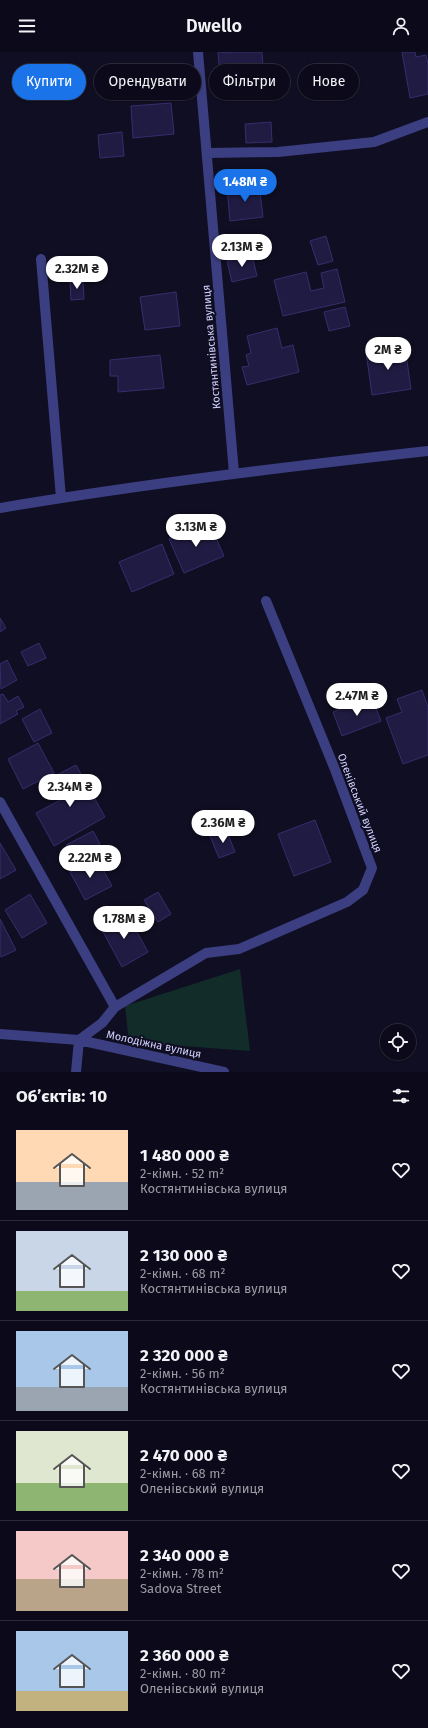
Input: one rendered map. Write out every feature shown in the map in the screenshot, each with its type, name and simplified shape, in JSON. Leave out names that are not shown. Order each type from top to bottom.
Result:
[{"type":"street","name":"Костянтинівська вулиця","points":[[198,52],[234,473]]},
{"type":"street","points":[[207,153],[278,152],[374,142],[428,122]]},
{"type":"street","points":[[41,259],[61,498]]},
{"type":"street","points":[[0,508],[234,473],[428,451]]},
{"type":"street","name":"Оленівський вулиця","points":[[115,1007],[206,953],[239,949],[347,902],[363,890],[372,868],[334,767],[266,602]]},
{"type":"street","points":[[0,802],[115,1007],[102,1023],[79,1040],[76,1072]]},
{"type":"street","name":"Молодіжна вулиця","points":[[0,1034],[79,1040],[224,1072]]},
{"type":"green space","points":[[240,969],[250,1051],[129,1042],[125,1006]]},
{"type":"building","points":[[218,52],[262,52],[263,64],[219,64]]},
{"type":"building","points":[[402,52],[415,52],[416,57],[426,55],[428,64],[428,94],[410,98]]},
{"type":"building","points":[[171,103],[174,134],[133,138],[131,106]]},
{"type":"building","points":[[271,122],[272,142],[246,143],[245,124]]},
{"type":"building","points":[[122,132],[124,156],[100,158],[98,135]]},
{"type":"building","points":[[237,171],[238,183],[222,184],[221,173]]},
{"type":"building","points":[[259,184],[263,217],[230,221],[227,188]]},
{"type":"building","points":[[326,236],[333,261],[318,265],[310,241]]},
{"type":"building","points":[[252,255],[257,276],[232,282],[227,261]]},
{"type":"building","points":[[337,269],[345,302],[283,316],[274,280],[306,272],[311,291],[324,288],[321,273]]},
{"type":"building","points":[[83,280],[84,299],[71,300],[70,281]]},
{"type":"building","points":[[176,292],[180,326],[145,330],[140,297]]},
{"type":"building","points":[[345,307],[350,326],[329,331],[324,312]]},
{"type":"building","points":[[277,328],[282,348],[293,345],[299,372],[247,385],[242,367],[249,366],[246,355],[251,353],[247,336]]},
{"type":"building","points":[[405,347],[411,389],[372,395],[366,352]]},
{"type":"building","points":[[160,355],[164,388],[118,392],[118,376],[110,376],[110,360]]},
{"type":"building","points":[[209,522],[224,556],[184,573],[169,539]]},
{"type":"building","points":[[162,544],[174,574],[132,592],[119,562]]},
{"type":"building","points":[[0,618],[6,628],[0,632]]},
{"type":"building","points":[[39,643],[46,658],[28,666],[21,652]]},
{"type":"building","points":[[7,660],[17,680],[1,689],[0,664]]},
{"type":"building","points":[[422,690],[428,707],[428,755],[403,764],[386,718],[402,712],[397,699]]},
{"type":"building","points":[[3,694],[8,702],[18,696],[24,707],[16,711],[18,714],[0,724],[0,695]]},
{"type":"building","points":[[372,698],[381,721],[342,736],[333,712]]},
{"type":"building","points":[[40,709],[52,733],[34,742],[22,719]]},
{"type":"building","points":[[38,743],[54,773],[23,789],[8,759]]},
{"type":"building","points":[[76,765],[105,817],[54,846],[36,813],[64,798],[53,777]]},
{"type":"building","points":[[315,820],[331,862],[294,876],[278,834]]},
{"type":"building","points":[[226,829],[235,852],[219,858],[210,836]]},
{"type":"building","points":[[93,831],[100,844],[73,858],[66,845]]},
{"type":"building","points":[[0,843],[16,870],[0,879]]},
{"type":"building","points":[[84,858],[89,868],[99,862],[112,886],[85,900],[70,872],[74,870],[71,864]]},
{"type":"building","points":[[158,892],[171,914],[158,922],[144,900]]},
{"type":"building","points":[[30,894],[47,923],[22,938],[5,910]]},
{"type":"building","points":[[126,912],[148,952],[122,967],[101,928]]},
{"type":"building","points":[[0,919],[16,950],[1,957],[0,955]]}]
